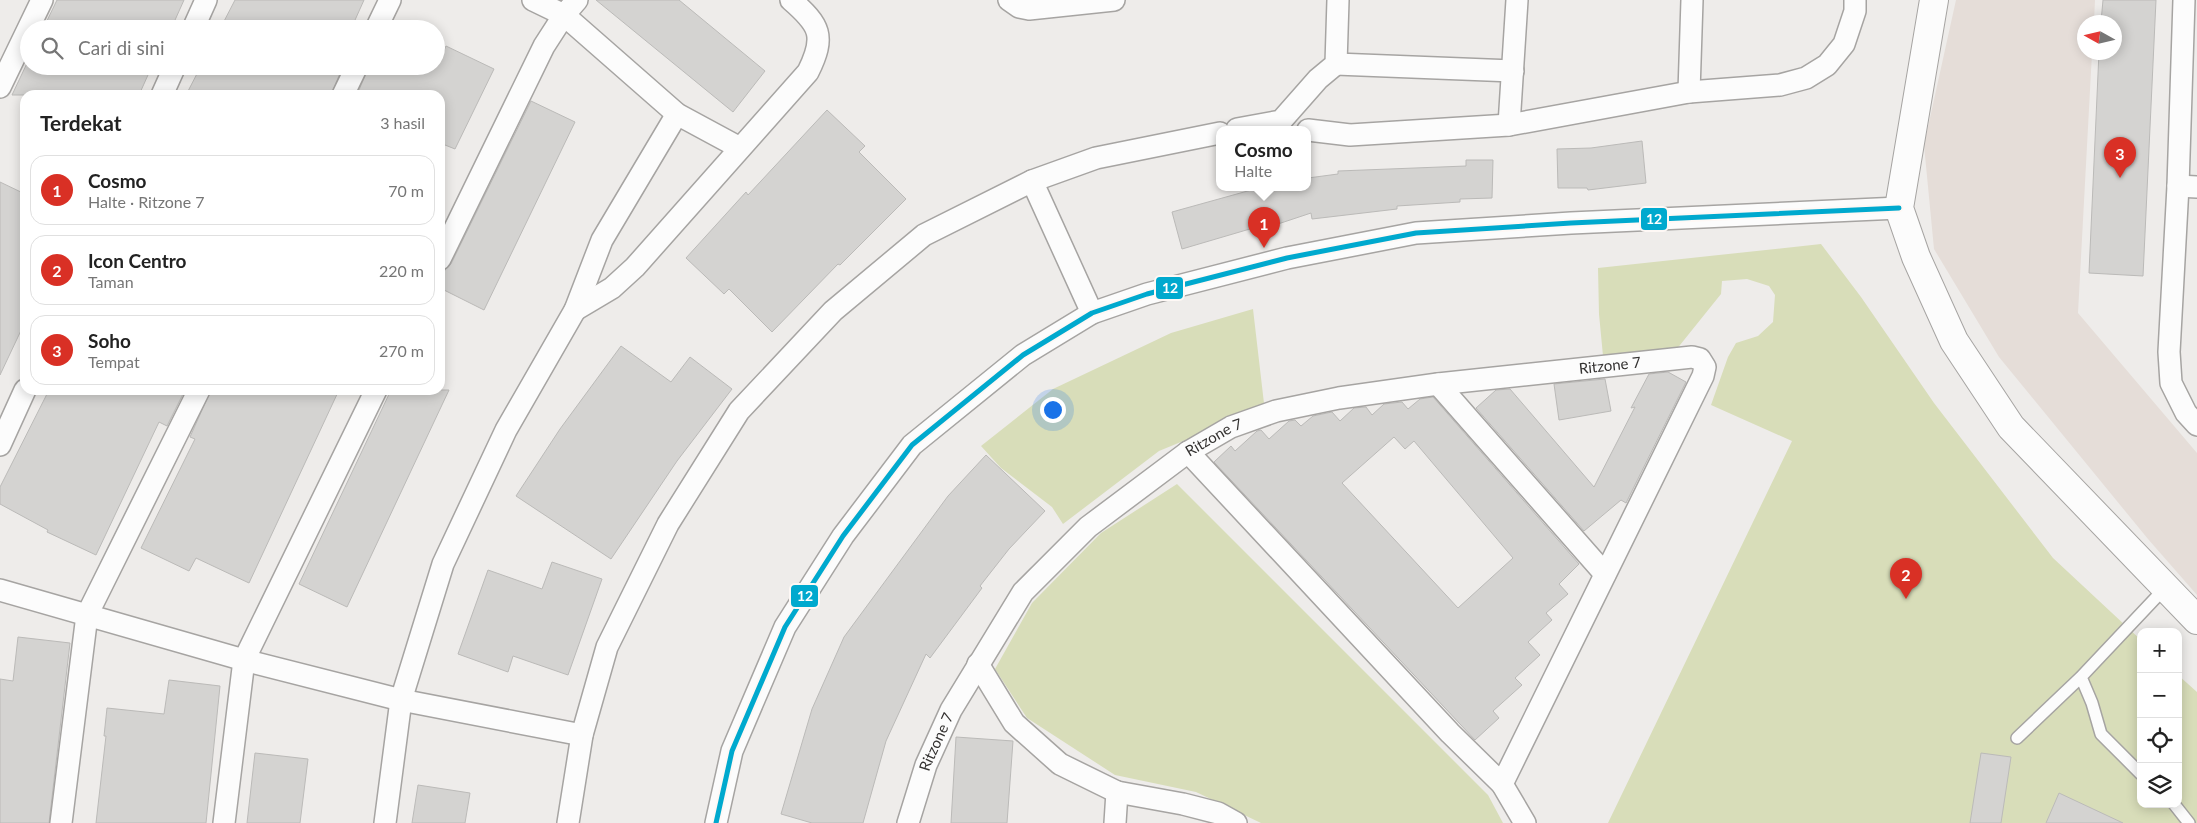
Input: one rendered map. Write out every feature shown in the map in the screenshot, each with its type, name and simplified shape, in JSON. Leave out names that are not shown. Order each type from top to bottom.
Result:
[{"type":"street","points":[[32,20],[42,0]]},
{"type":"street","points":[[197,20],[206,0]]},
{"type":"street","points":[[380,20],[390,0]]},
{"type":"street","points":[[533,0],[571,8],[677,114],[740,148]]},
{"type":"street","points":[[575,310],[612,288],[635,268],[808,72],[816,56],[817,27],[810,16],[791,0]]},
{"type":"street","points":[[1009,0],[1018,7],[1028,9],[1114,0]]},
{"type":"street","points":[[1336,64],[1338,0]]},
{"type":"street","points":[[1509,125],[1517,0]]},
{"type":"street","points":[[1689,92],[1692,0]]},
{"type":"street","points":[[1311,131],[1350,135],[1509,125],[1689,92],[1780,85],[1806,78],[1828,66],[1844,44],[1855,11],[1855,0]]},
{"type":"street","points":[[1934,0],[1899,208],[1916,257],[1954,341],[2011,427],[2197,620]]},
{"type":"street","points":[[2184,0],[2188,186],[2169,352],[2171,382],[2186,413],[2197,425]]},
{"type":"street","points":[[445,249],[544,46],[571,8]]},
{"type":"street","points":[[0,87],[20,46]]},
{"type":"street","points":[[1282,121],[1318,79],[1336,64],[1513,71]]},
{"type":"street","points":[[164,90],[171,75]]},
{"type":"street","points":[[346,90],[353,75]]},
{"type":"street","points":[[385,823],[401,700],[442,564],[506,430],[575,310],[602,240],[677,114]]},
{"type":"street","points":[[1254,126],[1282,121],[1295,126]]},
{"type":"street","points":[[568,823],[582,735],[612,638],[668,524],[740,410],[833,311],[924,235],[1032,181],[1096,158],[1216,134]]},
{"type":"street","points":[[1032,181],[1092,313]]},
{"type":"street","points":[[716,823],[732,751],[785,627],[843,536],[912,445],[1023,355],[1092,313],[1147,294],[1287,258],[1416,233],[1570,223],[1899,208]]},
{"type":"street","name":"Ritzone 7","points":[[910,821],[926,765],[951,710],[1023,592],[1088,527],[1188,452],[1231,427],[1276,410],[1339,398],[1438,384],[1692,357],[1700,359],[1705,367],[1703,376],[1604,574]]},
{"type":"street","points":[[1438,384],[1604,574],[1502,784]]},
{"type":"street","points":[[0,445],[23,395]]},
{"type":"street","points":[[61,823],[87,615],[197,395]]},
{"type":"street","points":[[224,823],[244,660],[374,395]]},
{"type":"street","points":[[1188,452],[1450,733],[1502,784],[1525,823]]},
{"type":"street","points":[[0,590],[244,660],[401,700],[582,735]]},
{"type":"street","points":[[978,664],[1014,723],[1060,764],[1117,792],[1183,804],[1218,814],[1236,823]]},
{"type":"street","points":[[1114,823],[1117,792]]},
{"type":"lane","points":[[2017,738],[2081,677],[2165,588]]},
{"type":"lane","points":[[2081,677],[2092,703],[2101,734],[2137,770]]},
{"type":"lane","points":[[2177,808],[2189,823]]},
{"type":"shaded area","points":[[1956,0],[2095,0],[2094,15],[2077,15],[2077,60],[2092,60],[2078,313],[2197,453],[2197,595],[2148,539],[1999,357],[1934,249],[1924,145]]},
{"type":"green space","points":[[1821,244],[1861,297],[1934,403],[2053,558],[2137,636],[2137,808],[2182,808],[2182,679],[2197,692],[2197,823],[1608,823],[1792,441],[1711,405],[1728,357],[1736,343],[1758,336],[1773,322],[1775,295],[1769,286],[1747,279],[1722,281],[1721,294],[1676,350],[1603,356],[1599,314],[1598,268]]},
{"type":"green space","points":[[1253,309],[1265,412],[1227,423],[1159,451],[1063,524],[1052,507],[1001,468],[981,446],[1053,389],[1171,333]]},
{"type":"green space","points":[[1177,484],[1488,795],[1503,823],[1261,823],[1196,792],[1115,775],[1027,718],[995,669],[1032,603],[1101,533]]},
{"type":"building","points":[[57,0],[184,0],[175,20],[47,20]]},
{"type":"building","points":[[235,0],[364,0],[355,20],[225,20]]},
{"type":"building","points":[[596,0],[679,0],[765,71],[733,112]]},
{"type":"building","points":[[2103,0],[2156,0],[2143,276],[2089,273],[2099,60],[2122,60],[2122,15],[2102,15]]},
{"type":"building","points":[[446,46],[494,69],[455,149],[445,145],[445,90],[359,90],[365,75],[445,75]]},
{"type":"building","points":[[21,75],[148,75],[141,90],[20,90],[20,95],[12,95]]},
{"type":"building","points":[[196,75],[339,75],[333,90],[189,90]]},
{"type":"building","points":[[531,101],[575,122],[484,310],[445,290],[445,270],[451,264]]},
{"type":"building","points":[[827,110],[865,146],[859,152],[906,199],[840,265],[838,264],[772,332],[729,289],[724,294],[686,258],[746,192],[748,195]]},
{"type":"building","points":[[1642,141],[1646,183],[1588,190],[1587,188],[1558,188],[1557,149],[1591,148]]},
{"type":"building","points":[[1466,160],[1493,160],[1492,198],[1460,199],[1460,202],[1397,206],[1397,209],[1312,219],[1311,213],[1278,224],[1277,221],[1182,249],[1172,212],[1248,191],[1311,191],[1311,178],[1338,174],[1338,171],[1466,166]]},
{"type":"building","points":[[0,182],[20,192],[20,333],[0,375]]},
{"type":"building","points":[[621,346],[671,382],[690,357],[732,389],[677,461],[611,559],[516,496],[560,429]]},
{"type":"building","points":[[1668,372],[1686,382],[1626,503],[1621,500],[1584,531],[1476,408],[1496,390],[1510,389],[1594,487],[1635,407],[1631,408],[1649,374]]},
{"type":"building","points":[[1605,379],[1611,411],[1559,420],[1554,384]]},
{"type":"building","points":[[445,390],[449,390],[347,607],[299,584],[389,395],[445,395]]},
{"type":"building","points":[[46,395],[182,395],[167,426],[159,422],[96,555],[47,532],[48,530],[0,504],[0,487]]},
{"type":"building","points":[[209,395],[337,395],[249,583],[196,558],[189,571],[141,548],[195,439],[190,437]]},
{"type":"building","points":[[1433,397],[1579,564],[1559,584],[1568,594],[1546,613],[1552,620],[1528,642],[1540,655],[1515,678],[1522,685],[1493,711],[1499,718],[1475,740],[1214,462],[1231,446],[1235,451],[1257,431],[1261,430],[1269,439],[1289,421],[1295,420],[1301,426],[1313,416],[1332,412],[1340,421],[1354,408],[1366,407],[1372,415],[1384,404],[1402,402],[1408,409],[1420,399]],"holes":[[[1394,437],[1405,449],[1414,441],[1513,558],[1458,608],[1342,483]]]},
{"type":"building","points":[[986,455],[1045,511],[1009,549],[980,586],[982,588],[930,658],[926,654],[886,741],[863,823],[812,823],[781,814],[812,709],[844,637],[948,496]]},
{"type":"building","points":[[552,562],[602,579],[568,675],[513,656],[508,672],[458,654],[488,570],[542,589]]},
{"type":"building","points":[[18,637],[70,643],[49,823],[0,823],[0,679],[13,681]]},
{"type":"building","points":[[169,680],[220,686],[206,823],[96,823],[106,736],[104,736],[107,708],[164,714]]},
{"type":"building","points":[[956,737],[1013,741],[1007,823],[951,823]]},
{"type":"building","points":[[255,753],[308,759],[300,823],[247,823]]},
{"type":"building","points":[[1981,753],[2011,757],[2001,823],[1970,823]]},
{"type":"building","points":[[418,785],[470,793],[465,823],[412,823]]},
{"type":"building","points":[[2059,793],[2123,823],[2046,823]]},
{"type":"transit line","name":"12","points":[[716,823],[732,751],[785,627],[843,536],[912,445],[1023,355],[1092,313],[1147,294],[1287,258],[1416,233],[1571,223],[1899,208]]},
{"type":"place","name":"Soho","points":[[2120,178]]},
{"type":"place","name":"Cosmo","points":[[1264,248]]},
{"type":"place","name":"Icon Centro","points":[[1906,599]]}]
